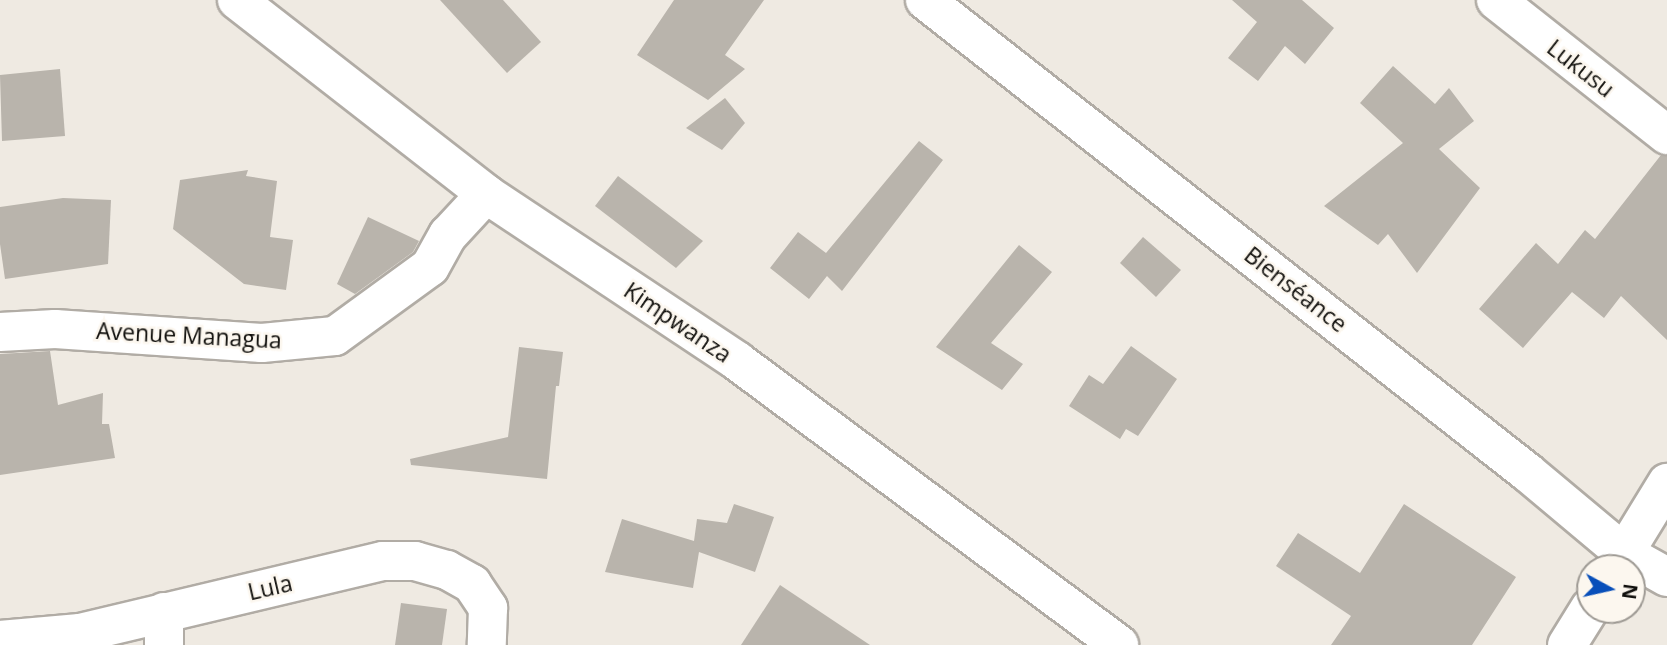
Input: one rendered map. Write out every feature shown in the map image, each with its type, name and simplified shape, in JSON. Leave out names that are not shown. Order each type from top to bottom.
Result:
[{"type":"street","name":"Kimpwanza","points":[[237,0],[486,194],[737,361],[1119,645]]},
{"type":"street","name":"Bienséance","points":[[925,0],[1516,463],[1614,554]]},
{"type":"street","name":"Lukusu","points":[[1496,0],[1667,135]]},
{"type":"street","name":"Avenue Managua","points":[[0,332],[55,329],[262,343],[335,336],[430,267],[448,235],[486,194]]},
{"type":"street","points":[[1624,554],[1667,483]]},
{"type":"street","name":"Lula","points":[[0,640],[164,629],[383,561],[415,561],[447,570],[472,584],[488,608],[487,645]]},
{"type":"street","name":"Bienséance","points":[[1646,569],[1667,576]]},
{"type":"street","points":[[1567,645],[1580,624]]},
{"type":"building","points":[[440,0],[503,0],[541,42],[507,73]]},
{"type":"building","points":[[674,0],[764,0],[725,55],[745,69],[708,100],[637,55]]},
{"type":"building","points":[[1232,0],[1302,0],[1334,28],[1305,64],[1285,46],[1258,81],[1228,58],[1257,22]]},
{"type":"building","points":[[1393,66],[1435,104],[1449,88],[1474,121],[1439,149],[1480,188],[1417,273],[1388,234],[1378,245],[1324,206],[1403,143],[1360,103]]},
{"type":"building","points":[[60,69],[65,136],[2,141],[0,75]]},
{"type":"building","points":[[725,98],[745,123],[722,150],[686,128]]},
{"type":"building","points":[[919,141],[943,160],[842,291],[827,276],[809,299],[770,268],[798,232],[826,253]]},
{"type":"building","points":[[1661,155],[1667,156],[1667,340],[1621,296],[1604,318],[1572,292],[1523,348],[1479,309],[1536,243],[1558,264],[1585,230],[1595,239]]},
{"type":"building","points":[[248,170],[246,176],[277,181],[270,237],[293,240],[286,290],[244,284],[173,229],[180,180]]},
{"type":"building","points":[[618,176],[703,241],[676,268],[595,206]]},
{"type":"building","points":[[63,198],[111,200],[108,264],[5,279],[0,244],[0,207]]},
{"type":"building","points":[[368,217],[419,241],[413,252],[355,294],[337,284]]},
{"type":"building","points":[[1143,237],[1181,270],[1156,297],[1120,263]]},
{"type":"building","points":[[1019,245],[1052,272],[991,343],[1023,364],[1002,390],[936,347]]},
{"type":"building","points":[[1131,346],[1177,379],[1138,436],[1126,429],[1120,439],[1069,406],[1089,375],[1103,384]]},
{"type":"building","points":[[519,347],[563,352],[559,386],[556,386],[547,479],[411,465],[410,459],[508,437]]},
{"type":"building","points":[[50,351],[58,405],[103,393],[102,424],[109,424],[115,458],[0,475],[0,354]]},
{"type":"building","points":[[734,504],[774,517],[755,572],[699,552],[693,588],[605,572],[622,519],[694,541],[697,519],[727,523]]},
{"type":"building","points":[[1404,504],[1516,577],[1472,645],[1331,645],[1351,616],[1276,566],[1298,533],[1360,573]]},
{"type":"building","points":[[780,585],[870,645],[741,645]]},
{"type":"building","points":[[401,603],[447,609],[442,645],[395,645]]}]
